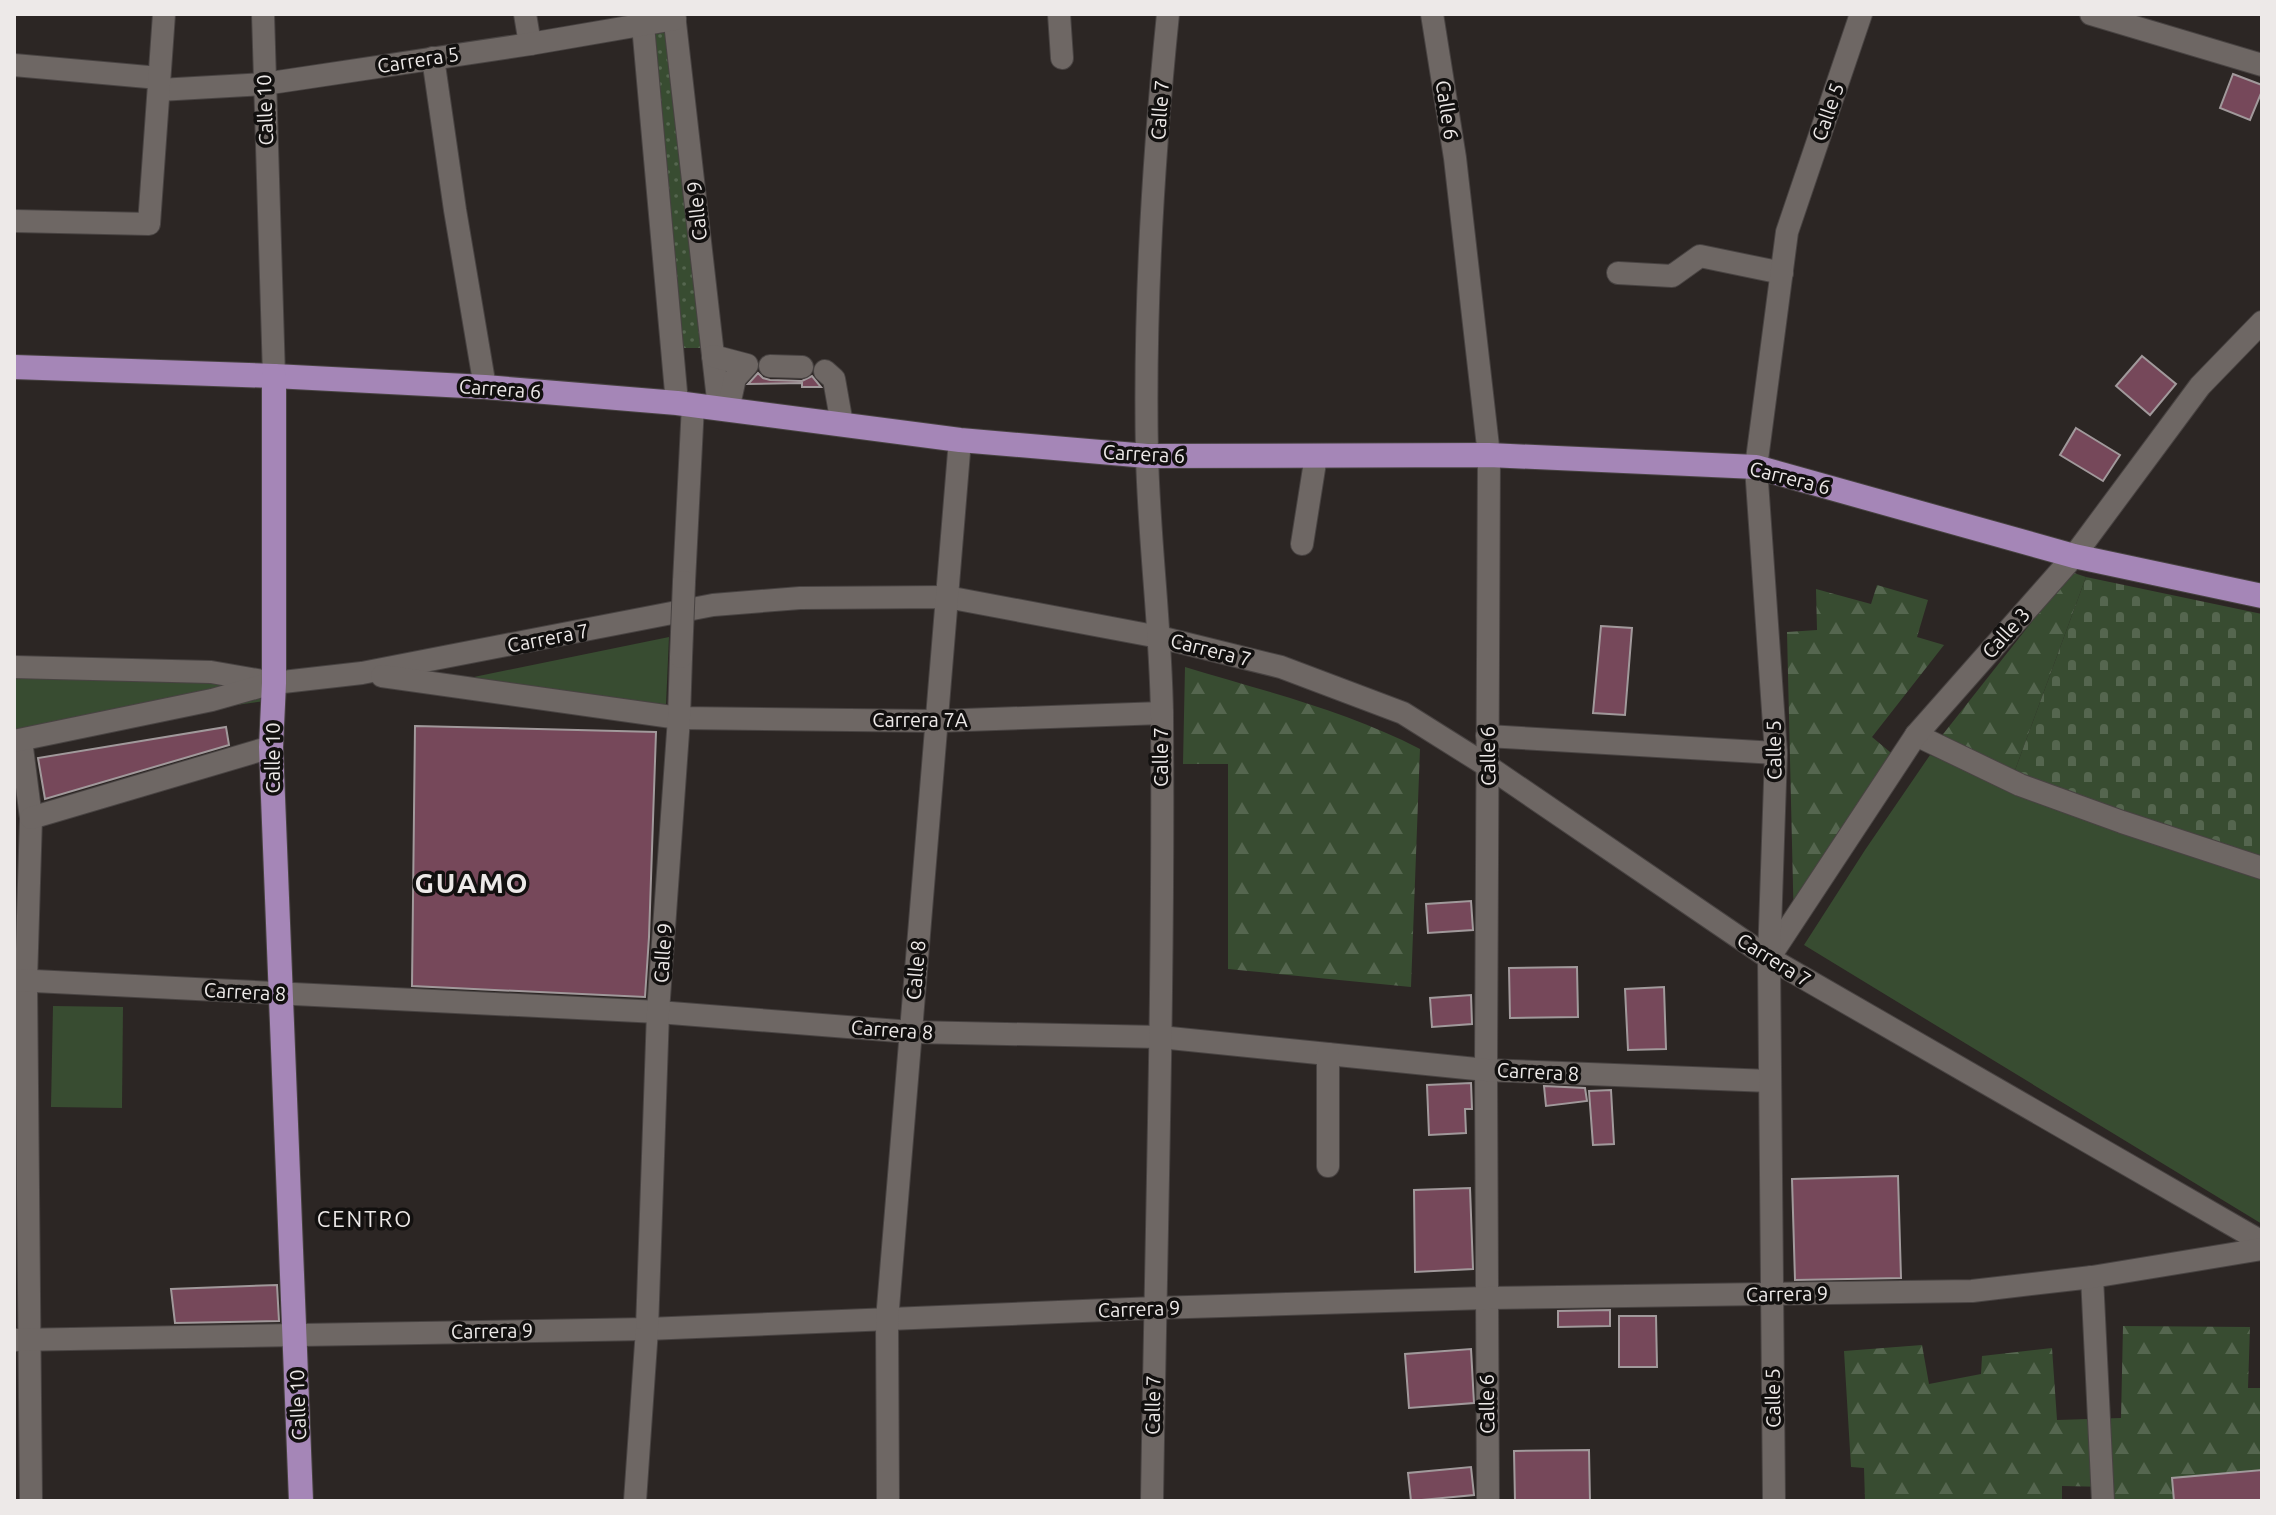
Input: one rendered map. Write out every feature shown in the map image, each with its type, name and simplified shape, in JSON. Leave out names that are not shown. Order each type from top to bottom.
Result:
[{"type":"main road","name":"Carrera 6","points":[[14,367],[485,387],[685,404],[960,440],[1147,456],[1489,455],[1756,467],[2074,556],[2262,596]]},
{"type":"main road","name":"Calle 10","points":[[274,376],[274,683],[271,747],[301,1501]]},
{"type":"street","points":[[14,221],[149,224],[164,14]]},
{"type":"street","name":"Calle 10","points":[[263,14],[274,376]]},
{"type":"street","points":[[525,14],[530,44]]},
{"type":"street","points":[[1059,14],[1062,58]]},
{"type":"street","name":"Calle 7","points":[[1152,1501],[1162,713],[1147,456],[1148,316],[1159,102],[1168,14]]},
{"type":"street","name":"Calle 6","points":[[1432,14],[1455,158],[1489,455],[1486,1070],[1488,1501]]},
{"type":"street","name":"Calle 5","points":[[1774,1501],[1769,958],[1776,753],[1756,467],[1787,232],[1861,14]]},
{"type":"street","points":[[2091,14],[2262,65]]},
{"type":"street","name":"Carrera 5","points":[[14,65],[159,84],[264,84],[530,44],[675,16]]},
{"type":"street","name":"Calle 9","points":[[675,16],[713,356],[724,409]]},
{"type":"street","name":"Calle 9","points":[[635,1501],[647,1329],[658,1012],[679,718],[684,582],[685,404],[643,20]]},
{"type":"street","points":[[433,58],[485,387]]},
{"type":"street","points":[[1618,273],[1672,276],[1700,256],[1782,273]]},
{"type":"street","name":"Calle 3","points":[[1769,958],[1916,735],[2074,556],[2200,386],[2262,322]]},
{"type":"street","points":[[713,356],[747,365],[735,378],[724,409]]},
{"type":"street","points":[[770,366],[802,367]]},
{"type":"street","points":[[825,371],[834,379],[842,424]]},
{"type":"street","name":"Calle 8","points":[[888,1501],[887,1320],[960,440]]},
{"type":"street","points":[[1302,544],[1316,456]]},
{"type":"street","name":"Carrera 7","points":[[14,667],[211,672],[274,683],[362,673],[713,605],[800,598],[947,597],[1159,637],[1281,667],[1403,713],[1489,767],[1769,958],[2262,1242]]},
{"type":"street","name":"Carrera 7A","points":[[362,673],[679,718],[937,721],[1162,713]]},
{"type":"street","points":[[31,1501],[22,1340],[20,981],[31,818],[18,740],[212,700],[274,683]]},
{"type":"street","points":[[1916,735],[2020,785],[2262,868]]},
{"type":"street","points":[[1487,736],[1776,753]]},
{"type":"street","points":[[31,818],[271,747]]},
{"type":"street","name":"Carrera 8","points":[[20,981],[658,1012],[911,1032],[1160,1037],[1486,1070],[1770,1081]]},
{"type":"street","points":[[1328,1054],[1328,1166]]},
{"type":"street","name":"Carrera 9","points":[[22,1340],[647,1329],[1486,1298],[1972,1291],[2092,1277],[2262,1249]]},
{"type":"street","points":[[2092,1277],[2103,1501]]},
{"type":"green space","points":[[670,29],[704,348],[680,348],[649,30]]},
{"type":"green space","points":[[2071,572],[2086,577],[2014,773],[1940,738]]},
{"type":"green space","points":[[2086,577],[2262,614],[2262,861],[2014,773]]},
{"type":"green space","points":[[1877,585],[1928,600],[1917,637],[1944,645],[1872,737],[1902,762],[1794,929],[1787,632],[1817,630],[1816,589],[1871,604]]},
{"type":"green space","points":[[669,637],[666,705],[435,685]]},
{"type":"green space","points":[[1185,667],[1334,713],[1420,749],[1411,987],[1228,969],[1228,764],[1183,764]]},
{"type":"green space","points":[[262,676],[265,701],[14,737],[14,678]]},
{"type":"green space","points":[[1930,755],[2106,825],[2262,875],[2262,1224],[1804,945]]},
{"type":"green space","points":[[53,1006],[123,1007],[122,1108],[51,1107]]},
{"type":"green space","points":[[2123,1326],[2250,1327],[2248,1388],[2262,1388],[2262,1501],[2110,1501],[2108,1487],[2062,1486],[2062,1501],[1865,1501],[1864,1468],[1851,1467],[1844,1351],[1922,1345],[1929,1384],[1981,1374],[1982,1356],[2052,1348],[2057,1420],[2121,1418]]},
{"type":"building","points":[[2233,74],[2262,85],[2250,120],[2220,108]]},
{"type":"building","points":[[2142,356],[2176,384],[2150,415],[2116,386]]},
{"type":"building","points":[[758,373],[770,380],[802,381],[812,376],[821,387],[802,387],[802,383],[748,384]]},
{"type":"building","points":[[2076,428],[2120,455],[2103,481],[2060,455]]},
{"type":"building","points":[[1601,626],[1632,628],[1625,715],[1593,713]]},
{"type":"building","points":[[415,726],[656,732],[645,997],[412,986]]},
{"type":"building","points":[[226,727],[229,745],[45,799],[38,758]]},
{"type":"building","points":[[1471,901],[1473,930],[1428,933],[1426,904]]},
{"type":"building","points":[[1577,967],[1578,1017],[1510,1018],[1509,968]]},
{"type":"building","points":[[1664,987],[1666,1049],[1628,1050],[1625,989]]},
{"type":"building","points":[[1471,995],[1472,1024],[1432,1027],[1430,998]]},
{"type":"building","points":[[1471,1083],[1472,1109],[1465,1109],[1466,1133],[1429,1135],[1427,1085]]},
{"type":"building","points":[[1544,1086],[1585,1088],[1587,1101],[1546,1106]]},
{"type":"building","points":[[1611,1090],[1614,1144],[1593,1145],[1589,1091]]},
{"type":"building","points":[[1898,1176],[1901,1278],[1795,1280],[1792,1179]]},
{"type":"building","points":[[1470,1188],[1473,1269],[1415,1272],[1414,1190]]},
{"type":"building","points":[[277,1285],[279,1321],[175,1323],[171,1289]]},
{"type":"building","points":[[1610,1310],[1610,1326],[1558,1327],[1558,1311]]},
{"type":"building","points":[[1619,1316],[1656,1316],[1657,1367],[1619,1367]]},
{"type":"building","points":[[1471,1349],[1474,1403],[1409,1408],[1405,1354]]},
{"type":"building","points":[[1589,1450],[1590,1501],[1515,1501],[1514,1451]]},
{"type":"building","points":[[1471,1467],[1474,1495],[1411,1501],[1408,1473]]},
{"type":"building","points":[[2262,1470],[2262,1501],[2174,1501],[2172,1478]]},
{"type":"district","name":"GUAMO","points":[[472,883]]},
{"type":"district","name":"CENTRO","points":[[365,1219]]}]
